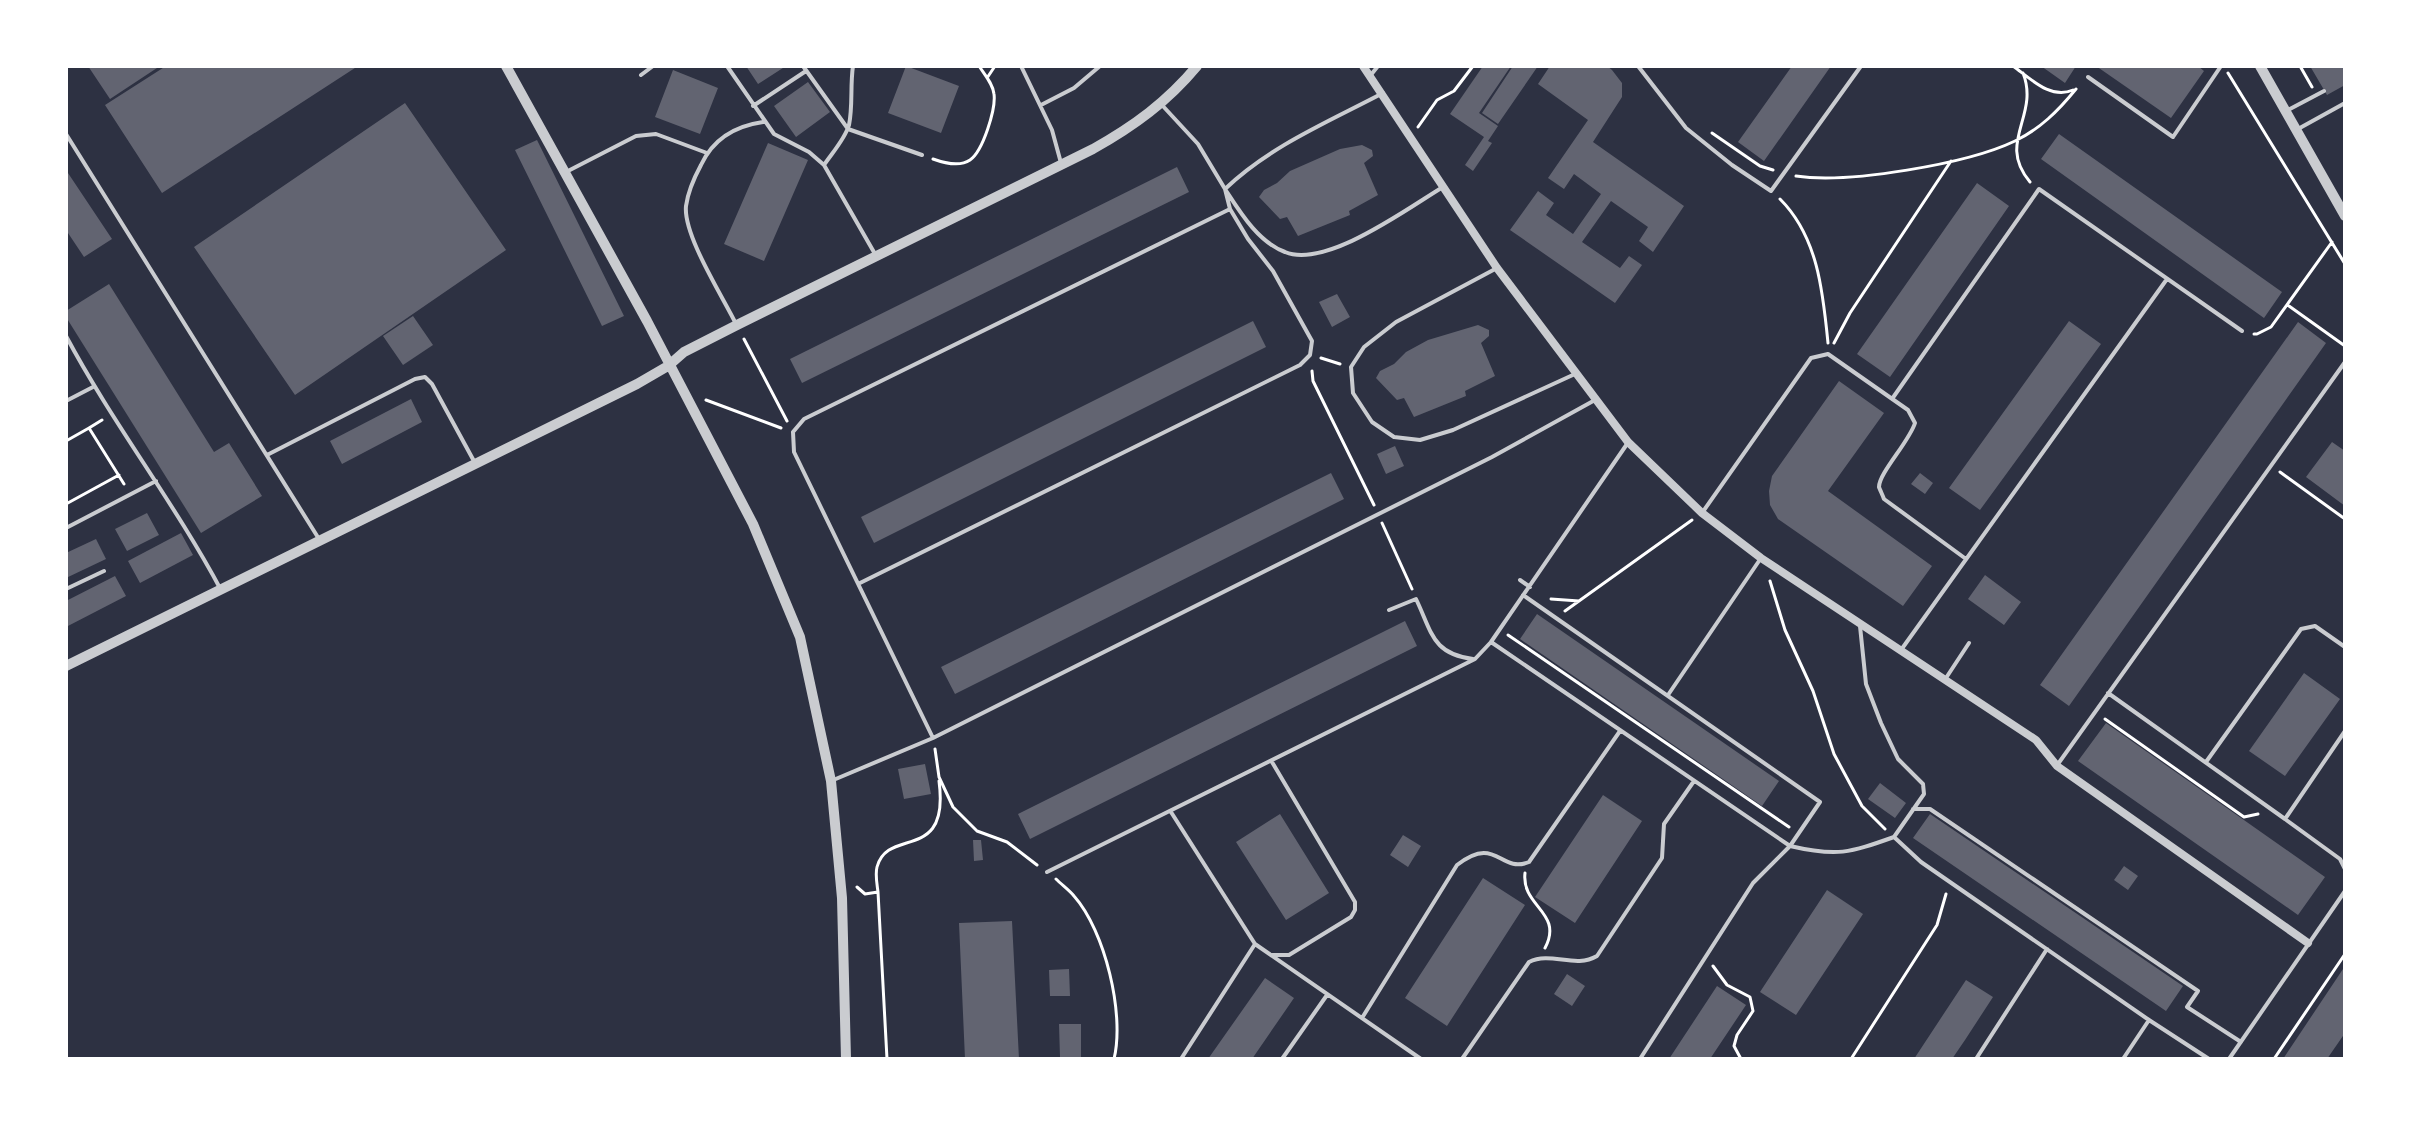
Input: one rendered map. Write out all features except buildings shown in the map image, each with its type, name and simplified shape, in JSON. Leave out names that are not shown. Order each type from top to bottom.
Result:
[{"type":"street","points":[[506,66],[647,321],[753,524],[800,637],[831,781],[842,898],[846,1059]]},
{"type":"street","points":[[66,665],[321,542],[668,366],[684,352],[740,330],[876,256],[1061,166],[1132,127],[1161,104],[1197,66]]},
{"type":"street","points":[[1363,66],[1497,268],[1575,374],[1628,442],[1702,513],[1764,560],[2036,740],[2057,766],[2308,943]]},
{"type":"street","points":[[2260,66],[2343,208]]},
{"type":"lane","points":[[641,75],[653,66]]},
{"type":"lane","points":[[727,66],[774,134],[809,152],[824,165],[876,256]]},
{"type":"lane","points":[[824,165],[848,129],[853,66]]},
{"type":"lane","points":[[1021,66],[1052,130],[1061,166]]},
{"type":"lane","points":[[1041,105],[1074,88],[1100,66]]},
{"type":"lane","points":[[1370,76],[1378,66]]},
{"type":"lane","points":[[1638,66],[1686,128],[1771,191],[1861,66]]},
{"type":"lane","points":[[2088,77],[2173,137],[2223,66]]},
{"type":"lane","points":[[753,106],[805,68],[848,129],[922,155]]},
{"type":"lane","points":[[2285,111],[2324,91]]},
{"type":"lane","points":[[1225,189],[1249,166],[1285,144],[1383,93]]},
{"type":"lane","points":[[2296,131],[2345,103]]},
{"type":"lane","points":[[1161,104],[1198,144],[1247,221],[1266,240],[1285,252],[1304,256],[1326,251],[1443,187]]},
{"type":"lane","points":[[740,330],[700,255],[685,208],[691,184],[707,153],[724,135],[744,124],[763,122]]},
{"type":"lane","points":[[66,134],[321,542]]},
{"type":"lane","points":[[564,173],[636,136],[656,134],[707,153]]},
{"type":"lane","points":[[859,583],[1300,365],[1310,355],[1312,341],[1273,271],[1230,209],[1225,189]]},
{"type":"lane","points":[[1892,399],[2039,189],[2242,331]]},
{"type":"lane","points":[[933,738],[794,452],[793,432],[804,419],[1230,209]]},
{"type":"lane","points":[[1497,268],[1396,322],[1364,347],[1351,367],[1353,393],[1372,422],[1394,437],[1420,440],[1453,430],[1575,374]]},
{"type":"lane","points":[[1901,650],[2167,279]]},
{"type":"lane","points":[[66,336],[93,387],[156,481],[221,590]]},
{"type":"lane","points":[[1702,513],[1811,358],[1828,354],[1908,410],[1915,423],[1911,436],[1881,477],[1879,488],[1884,499],[1966,559]]},
{"type":"lane","points":[[2057,766],[2345,362]]},
{"type":"lane","points":[[267,455],[415,379],[425,377],[432,384],[475,463]]},
{"type":"lane","points":[[66,401],[93,387]]},
{"type":"lane","points":[[831,781],[933,738],[1492,457],[1595,400]]},
{"type":"lane","points":[[1047,872],[1475,659],[1530,587],[1628,442]]},
{"type":"lane","points":[[66,528],[156,481]]},
{"type":"lane","points":[[1668,695],[1764,560]]},
{"type":"lane","points":[[66,589],[104,571]]},
{"type":"lane","points":[[1520,580],[1530,587]]},
{"type":"lane","points":[[1523,595],[1820,802],[1790,846],[1753,883],[1640,1059]]},
{"type":"lane","points":[[1389,610],[1416,599],[1440,648],[1455,656],[1475,659]]},
{"type":"lane","points":[[1491,642],[1790,846],[1825,854],[1855,851],[1894,837],[1925,789],[1898,759],[1881,723],[1866,684],[1860,624]]},
{"type":"lane","points":[[2206,762],[2301,629],[2315,626],[2345,647]]},
{"type":"lane","points":[[1945,679],[1969,643]]},
{"type":"lane","points":[[2108,693],[2340,859],[2345,869]]},
{"type":"lane","points":[[1362,1018],[1457,865],[1472,854],[1483,852],[1515,865],[1529,862],[1620,731]]},
{"type":"lane","points":[[2285,819],[2345,731]]},
{"type":"lane","points":[[1270,955],[1289,955],[1351,917],[1355,910],[1355,902],[1272,762]]},
{"type":"lane","points":[[1462,1059],[1529,962],[1539,957],[1587,962],[1597,956],[1662,858],[1664,824],[1694,781]]},
{"type":"lane","points":[[1913,809],[1930,809],[2198,991],[2187,1007],[2241,1042]]},
{"type":"lane","points":[[1171,812],[1255,944],[1421,1059]]},
{"type":"lane","points":[[1894,837],[1921,862],[2209,1059]]},
{"type":"lane","points":[[2229,1059],[2345,891]]},
{"type":"lane","points":[[1181,1059],[1255,944]]},
{"type":"lane","points":[[1976,1059],[2047,949]]},
{"type":"lane","points":[[1282,1059],[1327,995]]},
{"type":"lane","points":[[2123,1059],[2149,1020]]},
{"type":"path","points":[[922,155],[956,164],[970,160],[981,147],[994,107],[994,91],[979,66]]},
{"type":"path","points":[[987,78],[995,66]]},
{"type":"path","points":[[1411,137],[1437,100],[1454,91],[1473,66]]},
{"type":"path","points":[[2013,66],[2052,93],[2064,95],[2076,89]]},
{"type":"path","points":[[2223,66],[2345,264]]},
{"type":"path","points":[[2023,73],[2028,87],[2026,112],[2017,140],[2018,167],[2039,189]]},
{"type":"path","points":[[1686,128],[1699,127],[1717,135],[1760,166],[1784,174],[1851,177],[1951,160],[2017,140],[2050,119],[2088,77]]},
{"type":"path","points":[[1828,354],[1850,313],[1951,160]]},
{"type":"path","points":[[1771,191],[1794,213],[1815,255],[1828,354]]},
{"type":"path","points":[[2242,331],[2257,334],[2271,327],[2332,242]]},
{"type":"path","points":[[2289,306],[2345,346]]},
{"type":"path","points":[[740,330],[793,432]]},
{"type":"path","points":[[1351,367],[1310,355],[1313,381],[1416,599]]},
{"type":"path","points":[[66,441],[104,419],[86,391]]},
{"type":"path","points":[[700,398],[793,432]]},
{"type":"path","points":[[66,504],[119,475],[89,428]]},
{"type":"path","points":[[2271,465],[2345,519]]},
{"type":"path","points":[[1556,618],[1702,513]]},
{"type":"path","points":[[1764,560],[1785,630],[1813,691],[1834,754],[1862,806],[1894,837]]},
{"type":"path","points":[[1500,629],[1799,833]]},
{"type":"path","points":[[2095,712],[2244,817],[2273,811]]},
{"type":"path","points":[[878,892],[876,871],[881,858],[891,849],[921,840],[933,829],[940,806],[933,738]]},
{"type":"path","points":[[939,777],[953,807],[977,831],[1007,842],[1076,898],[1099,940],[1115,996],[1117,1045],[1114,1059]]},
{"type":"path","points":[[1529,862],[1524,886],[1550,922],[1552,934],[1539,957]]},
{"type":"path","points":[[1851,1059],[1937,925],[1946,899],[1944,878]]},
{"type":"path","points":[[2274,1059],[2345,954]]},
{"type":"path","points":[[1706,956],[1727,985],[1750,997],[1753,1011],[1737,1035],[1734,1046],[1741,1059]]}]
